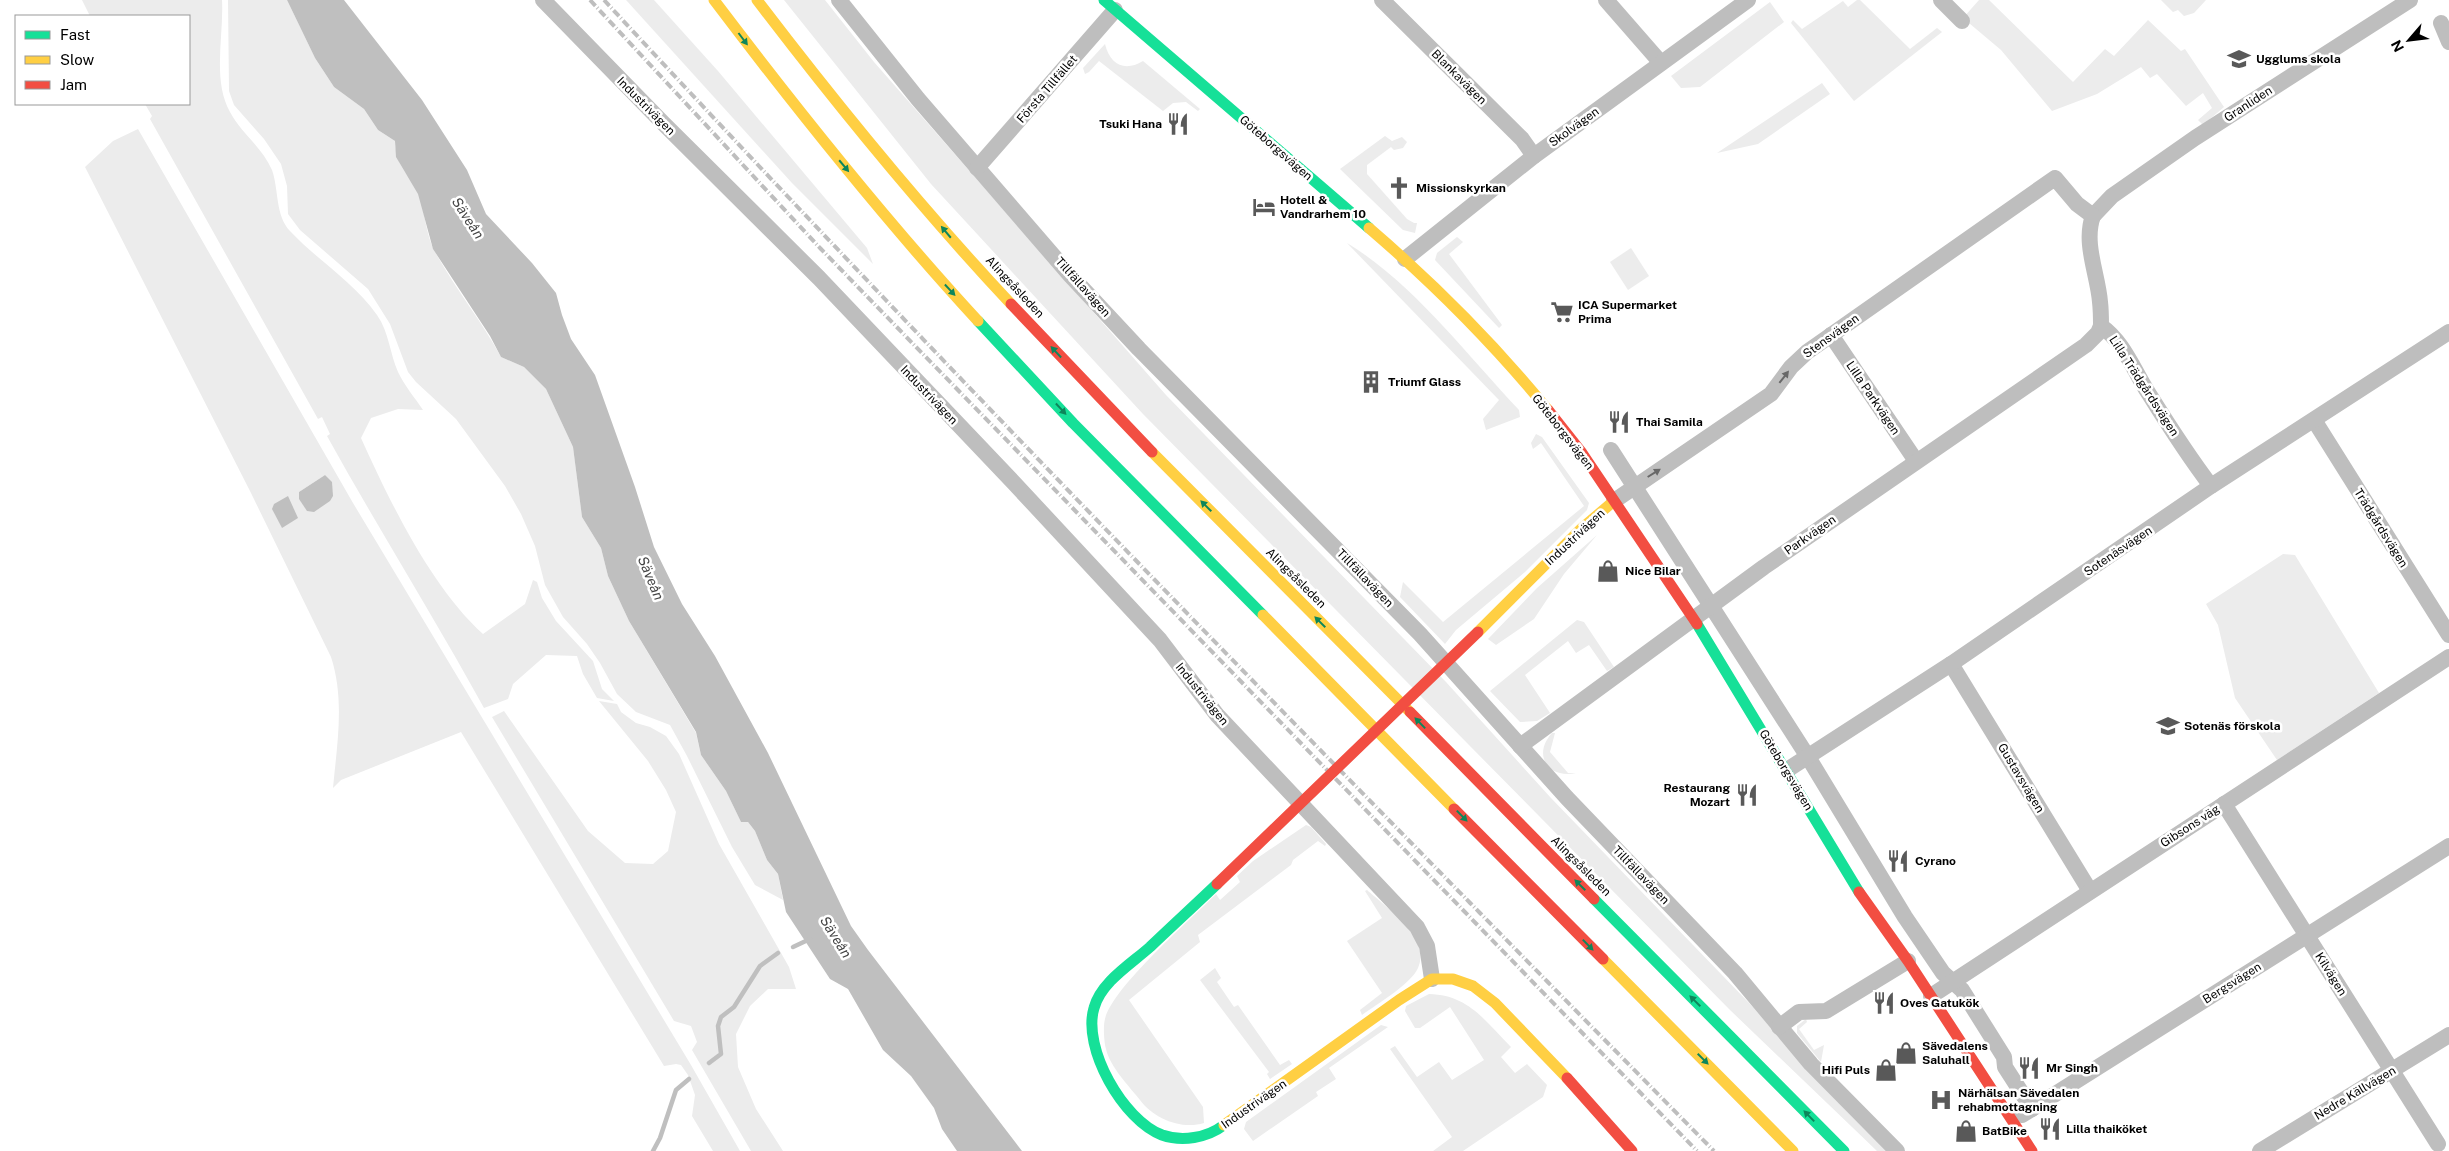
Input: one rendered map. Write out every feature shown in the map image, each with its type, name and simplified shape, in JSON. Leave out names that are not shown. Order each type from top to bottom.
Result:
[{"type":"main road","points":[[714,0],[794,106],[922,260],[1060,408],[1793,1151]]},
{"type":"main road","name":"Alingsåsleden","points":[[756,0],[831,96],[963,253],[1109,408],[1844,1151]]},
{"type":"main road","name":"Göteborgsvägen","points":[[1110,5],[1405,259],[1464,317],[1546,407],[1582,453],[1693,618],[1787,770],[1852,882],[1908,961],[2014,1120],[2032,1151]]},
{"type":"main road","name":"Industrivägen","points":[[1432,979],[1399,1000],[1216,1131],[1188,1138],[1175,1138],[1160,1134],[1146,1126],[1132,1112],[1102,1069],[1092,1038],[1093,1008],[1107,986],[1217,884],[1478,632],[1581,529],[1614,501]]},
{"type":"main road","points":[[1432,979],[1453,979],[1473,986],[1495,1003],[1575,1086],[1632,1151]]},
{"type":"street","name":"Industrivägen","points":[[542,0],[819,278],[1160,640],[1217,715],[1417,927],[1427,946],[1432,979]]},
{"type":"street","name":"Tillfällavägen","points":[[839,0],[887,62],[977,168],[1133,342],[1420,634],[1520,746],[1735,973],[1811,1064],[1897,1151]]},
{"type":"street","name":"Blankavägen","points":[[1382,0],[1522,139],[1534,156]]},
{"type":"street","points":[[1606,0],[1661,63]]},
{"type":"street","name":"Skolvägen","points":[[1405,259],[1534,156],[1748,0]]},
{"type":"street","points":[[1942,0],[1962,21]]},
{"type":"street","name":"Granliden","points":[[2092,216],[2112,196],[2195,138],[2410,0]]},
{"type":"street","name":"Första Tillfället","points":[[977,168],[1110,5]]},
{"type":"street","points":[[2441,23],[2449,42]]},
{"type":"street","name":"Stensvägen","points":[[1614,501],[1771,394],[1799,359],[2055,178],[2077,204],[2092,216]]},
{"type":"street","name":"Lilla Trädgårdsvägen","points":[[2092,216],[2090,225],[2091,251],[2100,302],[2101,326],[2117,339],[2148,393],[2195,466],[2212,486]]},
{"type":"street","name":"Parkvägen","points":[[1520,746],[1711,605],[1916,461],[2086,345],[2098,334],[2101,326]]},
{"type":"street","name":"Lilla Parkvägen","points":[[1831,335],[1916,461]]},
{"type":"street","name":"Sotenäsvägen","points":[[1787,770],[1952,664],[2212,486],[2446,338]]},
{"type":"street","name":"Trädgårdsvägen","points":[[2314,420],[2449,635]]},
{"type":"street","name":"Göteborgsvägen","points":[[1611,450],[1808,757],[1905,917],[1952,982],[1962,990],[2004,1057],[2005,1067],[2032,1109]]},
{"type":"street","name":"Gibsons väg","points":[[1931,996],[2449,657]]},
{"type":"street","name":"Gustavsvägen","points":[[1952,664],[2090,891]]},
{"type":"street","name":"Kilvägen","points":[[2224,804],[2438,1144]]},
{"type":"street","name":"Bergsvägen","points":[[2014,1120],[2449,846]]},
{"type":"street","points":[[1780,1027],[1799,1012],[1826,1011],[1908,961]]},
{"type":"street","name":"Nedre Källvägen","points":[[2260,1151],[2449,1035]]},
{"type":"shaded area","points":[[82,0],[222,0],[221,86],[230,112],[263,154],[272,170],[285,225],[301,242],[346,281],[377,315],[387,336],[398,372],[406,387],[423,410],[398,409],[371,418],[361,438],[413,542],[446,593],[483,634],[525,604],[533,580],[537,582],[542,598],[556,621],[593,661],[602,689],[614,701],[597,698],[583,674],[577,656],[546,655],[513,684],[508,699],[484,708],[327,436],[330,434],[322,417],[318,419],[150,119],[152,116],[146,105],[190,105],[190,15],[90,15]]},
{"type":"shaded area","points":[[228,0],[287,0],[315,58],[334,87],[364,109],[378,130],[395,141],[398,158],[419,195],[431,244],[442,264],[501,357],[524,367],[546,389],[573,447],[582,517],[601,548],[608,576],[629,621],[696,733],[701,755],[726,791],[741,822],[748,822],[755,831],[767,860],[778,874],[783,900],[755,885],[732,847],[670,725],[636,712],[617,694],[587,644],[563,617],[545,585],[535,546],[521,514],[505,486],[456,419],[416,382],[408,372],[390,324],[368,289],[300,230],[288,214],[287,186],[281,164],[264,139],[234,105],[229,91]]},
{"type":"shaded area","points":[[626,0],[654,0],[718,71],[867,248],[873,264],[792,183]]},
{"type":"shaded area","points":[[784,0],[825,0],[874,62],[1166,395],[1446,682],[1551,798],[1751,1005],[1803,1065],[1888,1151],[1877,1151],[1730,1010],[1143,414],[931,184]]},
{"type":"shaded area","points":[[1857,0],[1860,0],[1910,49],[1937,28],[1942,32],[1854,101],[1791,23],[1793,20],[1802,29],[1843,1],[1848,7]]},
{"type":"shaded area","points":[[1979,0],[1989,0],[2073,82],[2105,49],[2114,56],[2148,20],[2181,51],[2185,49],[2224,107],[2203,125],[2198,120],[2212,108],[2203,93],[2186,106],[2157,74],[2150,78],[2141,67],[2097,94],[2052,111],[2001,50],[1963,18]]},
{"type":"shaded area","points":[[2161,0],[2206,0],[2194,13],[2184,16],[2178,10],[2173,12]]},
{"type":"shaded area","points":[[1770,2],[1784,22],[1700,87],[1681,88],[1671,76]]},
{"type":"shaded area","points":[[1105,44],[1114,62],[1130,66],[1143,61],[1200,109],[1198,111],[1186,102],[1173,103],[1163,111],[1099,61],[1085,74],[1083,68]]},
{"type":"shaded area","points":[[1822,83],[1830,94],[1758,144],[1717,153]]},
{"type":"shaded area","points":[[138,129],[353,503],[691,1065],[740,1151],[713,1151],[692,1116],[695,1095],[688,1075],[681,1065],[664,1066],[461,732],[341,780],[333,788],[339,706],[338,689],[331,657],[250,491],[85,167],[113,141]],"holes":[[[325,475],[333,496],[299,492]]]},
{"type":"shaded area","points":[[1385,136],[1392,141],[1402,137],[1407,142],[1403,148],[1394,150],[1391,147],[1367,165],[1367,174],[1407,219],[1417,223],[1415,233],[1403,230],[1340,169]]},
{"type":"shaded area","points":[[1457,237],[1463,242],[1449,254],[1502,325],[1499,328],[1435,260],[1437,253]]},
{"type":"shaded area","points":[[1347,243],[1371,259],[1394,278],[1438,320],[1519,410],[1520,417],[1486,430],[1483,419],[1499,400]]},
{"type":"shaded area","points":[[1631,248],[1649,276],[1628,290],[1610,262]]},
{"type":"shaded area","points":[[1536,434],[1542,437],[1589,503],[1587,510],[1525,572],[1456,630],[1445,644],[1400,597],[1403,582],[1443,622],[1584,506],[1541,443],[1533,449],[1531,443]]},
{"type":"shaded area","points":[[1597,535],[1564,574],[1534,619],[1496,645],[1488,639],[1537,588]]},
{"type":"shaded area","points":[[2283,554],[2295,555],[2379,693],[2277,760],[2235,698],[2218,625],[2206,604]]},
{"type":"shaded area","points":[[1577,620],[1584,622],[1614,667],[1607,671],[1589,645],[1576,653],[1568,641],[1525,675],[1550,713],[1537,721],[1520,722],[1490,691]]},
{"type":"shaded area","points":[[599,701],[617,704],[621,712],[636,723],[650,727],[666,736],[679,754],[719,844],[789,967],[796,989],[768,989],[750,1006],[736,1034],[738,1067],[756,1109],[783,1151],[751,1151],[692,1050],[697,1042],[691,1026],[674,1021],[492,717],[504,711],[588,831],[625,863],[653,864],[668,851],[676,812],[666,790],[648,761]]},
{"type":"shaded area","points":[[1552,733],[1555,733],[1550,752],[1568,773],[1576,773],[1566,774],[1558,772],[1546,764],[1543,757],[1543,749]]},
{"type":"shaded area","points":[[1306,825],[1311,827],[1326,844],[1325,846],[1318,841],[1293,860],[1291,865],[1198,935],[1200,942],[1129,1000],[1203,1107],[1204,1123],[1187,1125],[1169,1121],[1146,1107],[1111,1063],[1106,1049],[1104,1026],[1111,1006],[1137,972],[1216,894],[1220,900],[1240,882],[1237,876],[1253,861]]},
{"type":"shaded area","points":[[1367,890],[1405,925],[1419,946],[1421,957],[1418,968],[1408,981],[1362,1015],[1360,1010],[1382,993],[1347,941],[1382,918],[1365,891]]},
{"type":"shaded area","points":[[1215,968],[1221,978],[1217,982],[1234,1007],[1238,1005],[1280,1065],[1289,1060],[1292,1064],[1270,1079],[1267,1074],[1269,1072],[1200,980]]},
{"type":"shaded area","points":[[1429,994],[1443,995],[1466,1004],[1484,1019],[1511,1047],[1501,1057],[1515,1073],[1527,1064],[1547,1085],[1543,1097],[1463,1151],[1433,1151],[1452,1137],[1390,1049],[1395,1046],[1417,1077],[1439,1062],[1452,1080],[1484,1060],[1450,1007],[1420,1028],[1415,1028],[1405,1011],[1406,1006]]},
{"type":"shaded area","points":[[1806,1019],[1807,1022],[1799,1029],[1814,1050],[1824,1045],[1821,1062],[1797,1033],[1797,1026]]},
{"type":"shaded area","points":[[1381,1025],[1388,1027],[1329,1068],[1336,1079],[1316,1092],[1318,1096],[1253,1141],[1244,1129],[1246,1122]]},
{"type":"water","name":"Säveån","points":[[287,0],[344,0],[422,100],[467,170],[486,214],[532,263],[556,293],[571,339],[595,375],[654,547],[682,604],[715,656],[768,753],[851,926],[1022,1151],[957,1151],[942,1129],[934,1108],[911,1076],[883,1050],[848,989],[830,979],[786,912],[778,874],[767,860],[755,831],[748,822],[741,822],[726,791],[701,755],[696,732],[629,621],[608,576],[601,548],[582,517],[573,447],[546,389],[524,367],[501,357],[490,336],[433,249],[418,194],[396,157],[395,141],[378,130],[364,109],[334,87],[315,58]]},
{"type":"water","points":[[325,475],[332,482],[333,496],[330,501],[314,512],[307,511],[299,499],[299,492]]},
{"type":"water","points":[[288,496],[298,518],[282,528],[272,509],[274,504]]},
{"type":"waterway","points":[[793,947],[810,939]]},
{"type":"waterway","points":[[709,1063],[721,1054],[718,1026],[721,1017],[734,1007],[760,966],[778,953]]},
{"type":"waterway","points":[[653,1151],[660,1138],[676,1090],[689,1079]]},
{"type":"railway","points":[[590,0],[820,248],[1697,1151]]},
{"type":"railway","points":[[604,0],[740,146],[1154,580],[1714,1151]]},
{"type":"traffic: fast","points":[[1104,0],[1369,228]]},
{"type":"traffic: fast","points":[[978,321],[1073,423],[1263,615]]},
{"type":"traffic: fast","points":[[1697,624],[1859,892]]},
{"type":"traffic: fast","points":[[1217,884],[1110,982],[1103,990],[1094,1008],[1092,1024],[1094,1043],[1109,1081],[1120,1099],[1147,1127],[1170,1137],[1194,1138],[1210,1133],[1224,1125]]},
{"type":"traffic: fast","points":[[1594,899],[1844,1151]]},
{"type":"traffic: slow","points":[[714,0],[842,164],[978,321]]},
{"type":"traffic: slow","points":[[757,0],[880,155],[1011,304]]},
{"type":"traffic: slow","points":[[1369,228],[1462,315],[1506,361],[1548,410]]},
{"type":"traffic: slow","points":[[1152,452],[1410,712]]},
{"type":"traffic: slow","points":[[1478,632],[1581,529],[1614,501]]},
{"type":"traffic: slow","points":[[1263,615],[1454,809]]},
{"type":"traffic: slow","points":[[1603,959],[1793,1151]]},
{"type":"traffic: slow","points":[[1224,1125],[1399,1000],[1432,979],[1453,979],[1473,986],[1495,1003],[1567,1078]]},
{"type":"traffic: jam","points":[[1011,304],[1152,452]]},
{"type":"traffic: jam","points":[[1548,410],[1582,453],[1697,624]]},
{"type":"traffic: jam","points":[[1217,884],[1478,632]]},
{"type":"traffic: jam","points":[[1410,712],[1594,899]]},
{"type":"traffic: jam","points":[[1454,809],[1603,959]]},
{"type":"traffic: jam","points":[[1859,892],[1908,961],[2032,1151]]},
{"type":"traffic: jam","points":[[1567,1078],[1632,1151]]},
{"type":"place","name":"Ugglums skola","points":[[2239,59]]},
{"type":"place","name":"Tsuki Hana","points":[[1178,124]]},
{"type":"place","name":"Missionskyrkan","points":[[1399,188]]},
{"type":"place","name":"Hotell & Vandrarhem 10","points":[[1264,207]]},
{"type":"place","name":"ICA Supermarket Prima","points":[[1562,312]]},
{"type":"place","name":"Triumf Glass","points":[[1371,382]]},
{"type":"place","name":"Thai Samila","points":[[1619,422]]},
{"type":"place","name":"Nice Bilar","points":[[1608,571]]},
{"type":"place","name":"Sotenäs förskola","points":[[2168,726]]},
{"type":"place","name":"Restaurang Mozart","points":[[1747,795]]},
{"type":"place","name":"Cyrano","points":[[1898,861]]},
{"type":"place","name":"Oves Gatukök","points":[[1884,1003]]},
{"type":"place","name":"Sävedalens Saluhall","points":[[1906,1053]]},
{"type":"place","name":"Mr Singh","points":[[2029,1068]]},
{"type":"place","name":"Hifi Puls","points":[[1886,1070]]},
{"type":"place","name":"Närhälsan Sävedalen rehabmottagning","points":[[1941,1100]]},
{"type":"place","name":"Lilla thaiköket","points":[[2050,1129]]},
{"type":"place","name":"BatBike","points":[[1966,1131]]}]
